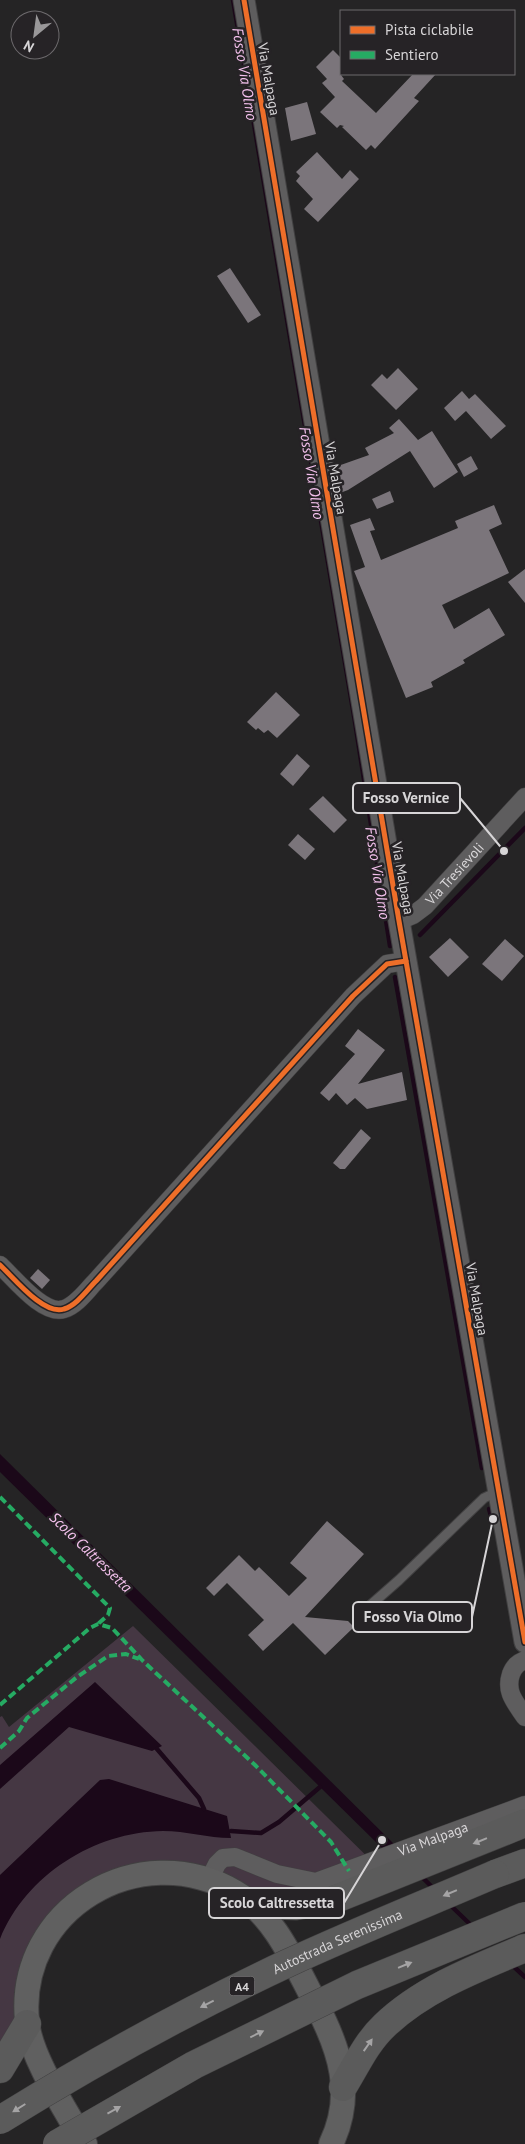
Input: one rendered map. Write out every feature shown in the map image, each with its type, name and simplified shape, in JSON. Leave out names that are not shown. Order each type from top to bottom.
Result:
[{"type":"highway","points":[[251,1904],[296,1906],[320,1904],[370,1873],[425,1852],[525,1823]]},
{"type":"highway","name":"Autostrada Serenissima","points":[[0,2120],[74,2074],[276,1969],[495,1874],[525,1864]]},
{"type":"highway","points":[[57,2144],[194,2065],[357,1985],[525,1916]]},
{"type":"highway","points":[[343,2087],[365,2049],[383,2026],[432,1992],[478,1968],[525,1948]]},
{"type":"highway","points":[[0,2070],[27,2024]]},
{"type":"main road","points":[[85,2144],[42,2066],[27,2024],[28,1986],[40,1949],[49,1933],[75,1904],[107,1884],[144,1873],[182,1873],[209,1880],[236,1892],[251,1904],[286,1949],[329,2029],[339,2057],[343,2087],[339,2122],[331,2144]]},
{"type":"street","name":"Via Malpaga","points":[[244,0],[406,961],[525,1642]]},
{"type":"street","name":"Via Tresievoli","points":[[399,920],[413,915],[425,906],[525,797]]},
{"type":"street","points":[[0,1265],[44,1306],[58,1310],[70,1307],[96,1281],[352,996],[387,964],[406,961]]},
{"type":"street","points":[[525,1660],[518,1663],[512,1669],[508,1686],[508,1691],[525,1717]]},
{"type":"street","name":"Via Malpaga","points":[[425,1852],[525,1806]]},
{"type":"street","points":[[209,1880],[217,1864],[223,1858],[235,1857],[277,1874],[316,1882],[370,1873]]},
{"type":"lane","points":[[366,1609],[484,1498],[499,1491]]},
{"type":"shaded area","points":[[133,1626],[389,1878],[333,1897],[258,1896],[200,1873],[94,1884],[20,1979],[14,2023],[0,2064],[0,1717],[2,1716],[9,1727]]},
{"type":"water","points":[[0,1454],[396,1846],[384,1850],[0,1472]]},
{"type":"water","points":[[95,1682],[162,1746],[152,1751],[69,1727],[0,1789],[0,1765]]},
{"type":"water","points":[[109,1779],[227,1816],[231,1838],[163,1831],[137,1833],[112,1839],[88,1849],[65,1861],[27,1895],[12,1916],[0,1939],[0,1875],[100,1780]]},
{"type":"building","points":[[333,50],[340,57],[340,75],[344,79],[342,81],[376,113],[412,75],[435,75],[414,98],[419,101],[375,149],[371,145],[366,150],[342,127],[344,126],[340,125],[337,128],[320,112],[335,97],[322,83],[327,79],[316,67]]},
{"type":"building","points":[[307,102],[316,134],[291,141],[285,108]]},
{"type":"building","points":[[317,152],[342,179],[350,170],[359,179],[318,222],[304,209],[313,199],[296,181],[300,176],[296,172]]},
{"type":"building","points":[[230,268],[261,315],[248,323],[217,276]]},
{"type":"building","points":[[398,368],[418,389],[396,410],[371,385],[382,374],[387,379]]},
{"type":"building","points":[[462,391],[469,399],[475,394],[506,426],[491,439],[466,411],[455,421],[444,408]]},
{"type":"building","points":[[399,419],[418,440],[432,431],[458,472],[434,488],[410,451],[348,490],[340,493],[335,467],[369,455],[365,448],[394,433],[389,428]]},
{"type":"building","points":[[471,456],[478,469],[464,477],[457,464]]},
{"type":"building","points":[[390,491],[394,502],[377,509],[372,499]]},
{"type":"building","points":[[494,505],[502,524],[489,530],[509,573],[442,605],[454,629],[489,608],[505,635],[463,660],[465,663],[431,682],[433,687],[406,698],[354,571],[365,567],[350,525],[370,518],[375,530],[370,531],[381,560],[458,528],[455,521]]},
{"type":"building","points":[[525,569],[525,603],[508,582]]},
{"type":"building","points":[[276,692],[300,715],[277,738],[268,730],[264,733],[258,728],[256,730],[247,722]]},
{"type":"building","points":[[297,754],[310,766],[293,786],[280,774]]},
{"type":"building","points":[[323,796],[347,820],[334,833],[309,809]]},
{"type":"building","points":[[298,834],[315,849],[305,860],[288,845]]},
{"type":"building","points":[[450,938],[469,957],[448,977],[429,957]]},
{"type":"building","points":[[505,939],[524,956],[502,981],[482,964]]},
{"type":"building","points":[[358,1029],[385,1050],[358,1084],[402,1072],[407,1100],[367,1109],[355,1098],[347,1105],[336,1093],[329,1101],[320,1093],[355,1054],[345,1046]]},
{"type":"building","points":[[361,1129],[371,1138],[345,1169],[340,1169],[333,1163]]},
{"type":"building","points":[[38,1269],[50,1280],[42,1289],[30,1278]]},
{"type":"building","points":[[327,1521],[364,1554],[305,1617],[348,1621],[354,1627],[325,1655],[293,1623],[263,1651],[248,1635],[264,1620],[227,1583],[214,1596],[206,1588],[239,1555],[255,1571],[259,1567],[289,1596],[307,1578],[290,1563]]},
{"type":"waterway","name":"Fosso Via Olmo","points":[[233,0],[355,722],[390,946]]},
{"type":"waterway","points":[[420,935],[525,828]]},
{"type":"waterway","name":"Fosso Via Olmo","points":[[395,977],[482,1468]]},
{"type":"waterway","name":"Fosso Via Olmo","points":[[489,1509],[493,1523]]},
{"type":"waterway","points":[[157,1749],[199,1798],[204,1809]]},
{"type":"waterway","points":[[231,1831],[261,1833],[279,1822],[320,1787]]},
{"type":"waterway","name":"Scolo Caltressetta","points":[[420,1875],[434,1889]]},
{"type":"waterway","name":"Scolo Caltressetta","points":[[448,1903],[473,1927]]},
{"type":"waterway","name":"Scolo Caltressetta","points":[[511,1964],[525,1977]]},
{"type":"marked path","points":[[0,1497],[110,1608],[108,1615],[98,1624]]},
{"type":"marked path","points":[[0,1705],[90,1628],[98,1624],[112,1628],[143,1661],[255,1765],[331,1842],[349,1871]]},
{"type":"marked path","points":[[0,1748],[19,1731],[27,1718],[77,1677],[108,1656],[126,1654],[139,1659]]},
{"type":"cycle path","points":[[244,0],[399,921],[525,1642]]},
{"type":"cycle path","points":[[0,1265],[39,1302],[56,1310],[69,1307],[85,1293],[353,996],[387,964],[406,961]]},
{"type":"place","name":"Fosso Vernice","points":[[504,851]]},
{"type":"place","name":"Fosso Via Olmo","points":[[493,1519]]},
{"type":"place","name":"Scolo Caltressetta","points":[[382,1840]]}]
